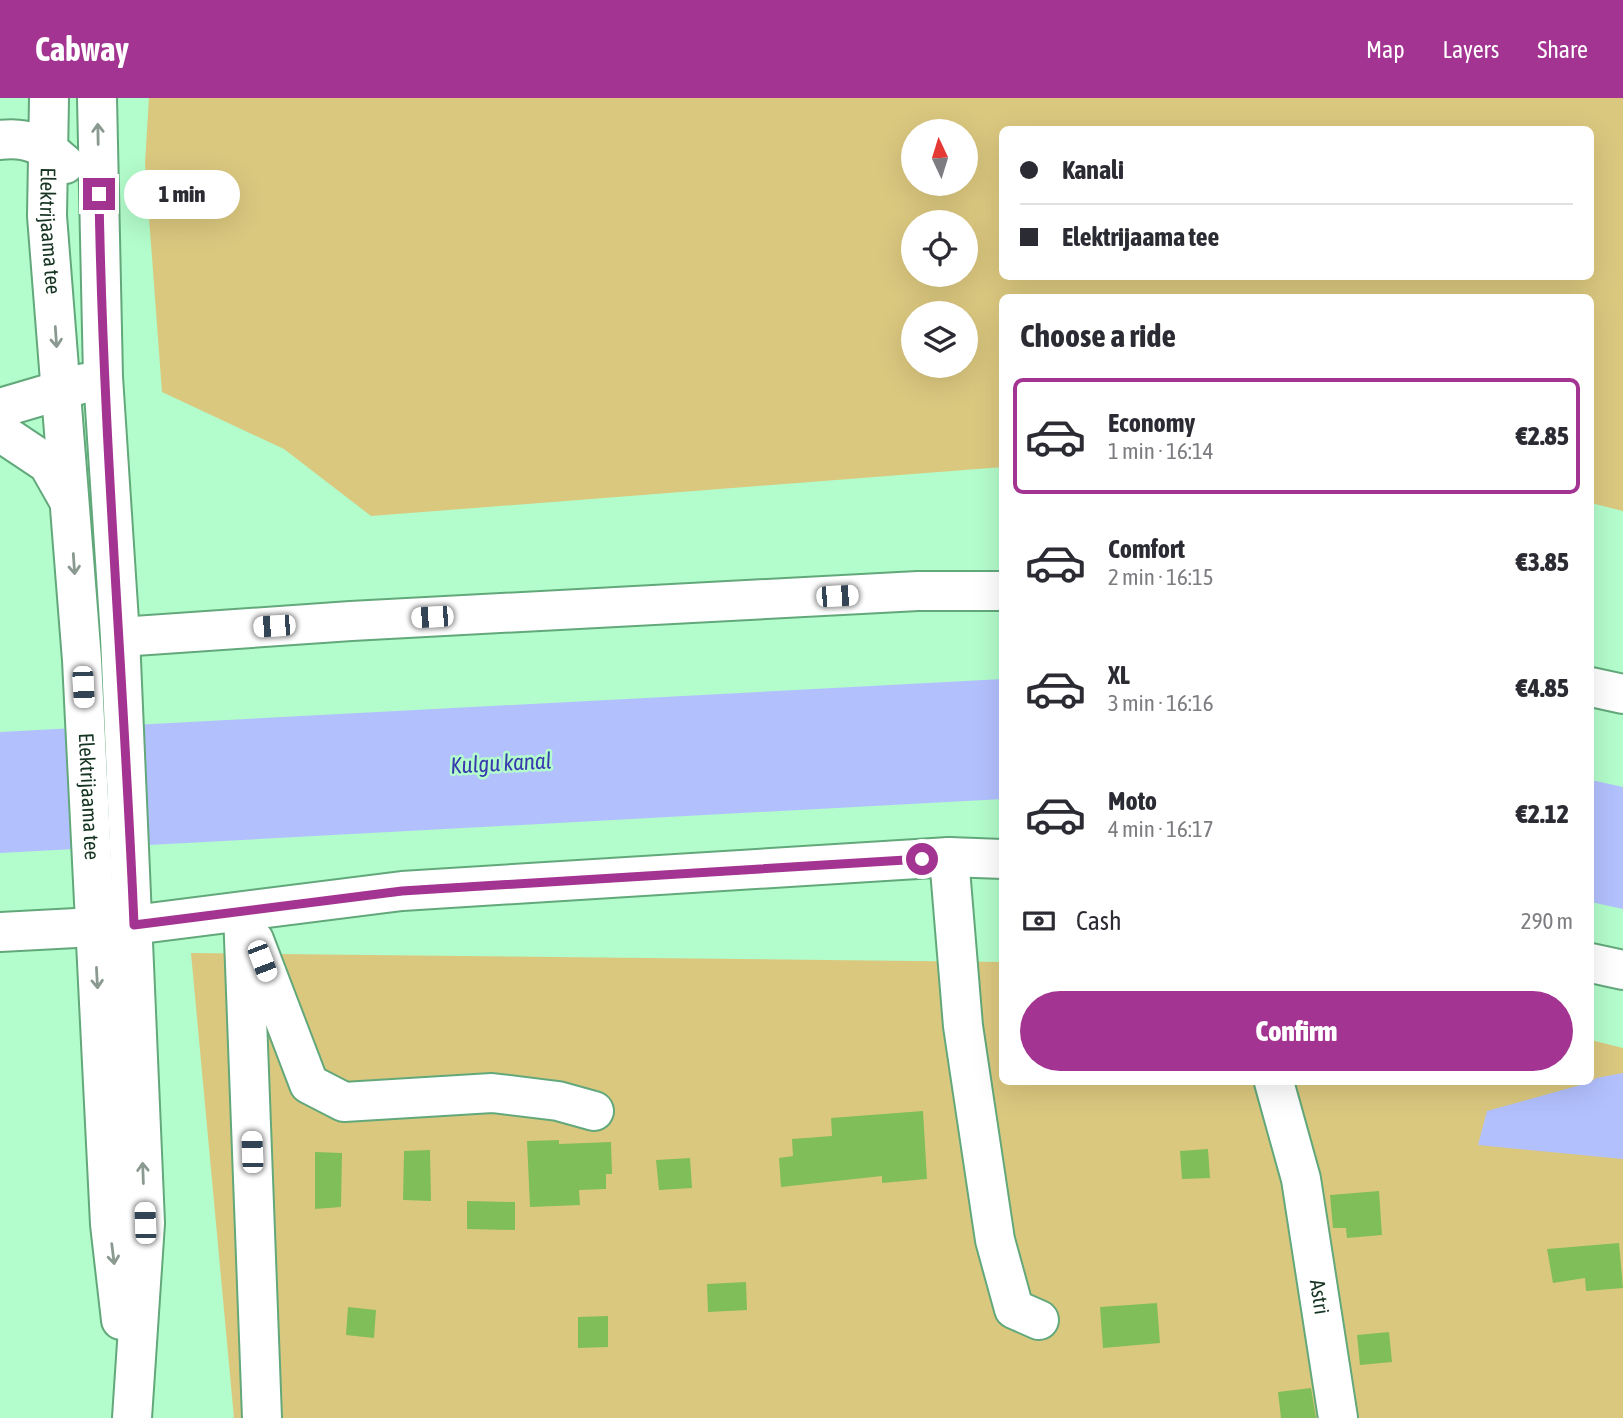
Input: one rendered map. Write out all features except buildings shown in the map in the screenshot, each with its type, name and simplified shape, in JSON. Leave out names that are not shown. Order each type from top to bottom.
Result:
[{"type":"street","name":"Elektrijaama tee","points":[[49,98],[47,216],[82,660],[110,1224],[132,1415]]},
{"type":"street","name":"Elektrijaama tee","points":[[97,98],[103,377],[120,649],[145,1223],[132,1415]]},
{"type":"street","points":[[0,140],[12,138],[30,141],[47,148],[72,170],[100,218]]},
{"type":"street","points":[[0,408],[103,377]]},
{"type":"street","points":[[0,432],[48,464],[69,502]]},
{"type":"street","points":[[120,649],[392,618],[918,591],[999,591]]},
{"type":"street","points":[[1594,688],[1623,694]]},
{"type":"street","points":[[0,932],[94,919],[243,912],[402,891],[949,857],[999,859]]},
{"type":"street","points":[[949,857],[963,1026],[995,1240],[1014,1309],[1039,1320]]},
{"type":"street","points":[[243,912],[309,1084],[344,1102],[492,1093],[558,1101],[594,1111]]},
{"type":"street","points":[[243,912],[262,1418]]},
{"type":"street","points":[[1594,964],[1623,970]]},
{"type":"street","name":"Astri","points":[[1275,1085],[1301,1178],[1338,1418]]},
{"type":"shaded area","points":[[149,98],[1623,98],[1623,511],[1594,504],[1594,294],[999,294],[999,467],[371,516],[284,449],[162,392],[145,163]]},
{"type":"shaded area","points":[[191,953],[999,962],[999,1085],[1594,1085],[1594,1041],[1623,1048],[1623,1418],[234,1418]]},
{"type":"water","name":"Kulgu kanal","points":[[999,679],[999,799],[0,853],[0,732]]},
{"type":"water","points":[[1594,781],[1623,787],[1623,909],[1594,903]]},
{"type":"water","points":[[1623,1073],[1623,1159],[1478,1145],[1487,1111],[1580,1085],[1594,1085],[1596,1078]]},
{"type":"route","points":[[99,194],[103,377],[120,637],[134,925],[402,891],[922,859]]}]
